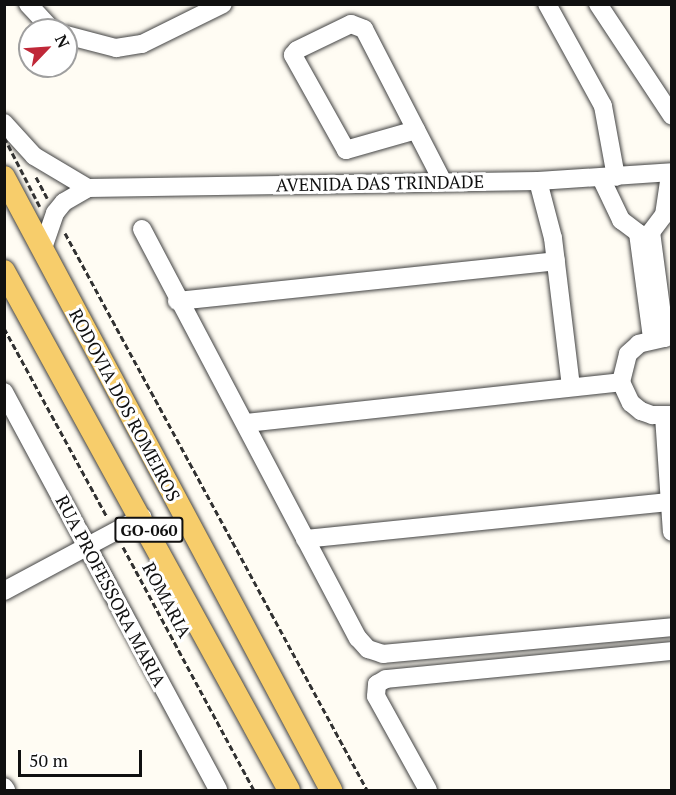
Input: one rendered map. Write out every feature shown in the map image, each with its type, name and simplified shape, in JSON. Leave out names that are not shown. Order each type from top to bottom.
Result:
[{"type":"main road","name":"RODOVIA DOS ROMEIROS","points":[[4,177],[331,790]]},
{"type":"main road","name":"RODOVIA DOS ROMEIROS","points":[[4,271],[142,517],[289,790]]},
{"type":"street","points":[[28,4],[41,18]]},
{"type":"street","points":[[78,38],[116,48],[142,44],[223,4]]},
{"type":"street","points":[[547,4],[603,106],[608,177],[621,220],[645,232]]},
{"type":"street","points":[[598,4],[672,116]]},
{"type":"street","points":[[416,130],[346,150],[293,55],[297,50],[357,24],[364,29],[443,182]]},
{"type":"street","points":[[4,123],[33,156],[88,188],[48,211],[43,248]]},
{"type":"street","points":[[645,232],[664,215],[671,173]]},
{"type":"street","name":"AVENIDA DAS TRINDADE","points":[[88,188],[538,181],[671,173]]},
{"type":"street","points":[[538,181],[556,261],[571,386]]},
{"type":"street","points":[[142,229],[177,301],[246,423],[358,638],[368,649],[383,654],[672,627]]},
{"type":"street","points":[[645,232],[663,339],[628,354],[621,382],[632,403],[641,411],[668,415],[672,532]]},
{"type":"street","points":[[177,301],[556,261]]},
{"type":"street","points":[[246,423],[621,382]]},
{"type":"street","name":"RUA PROFESSORA MARIA","points":[[4,392],[218,790]]},
{"type":"street","points":[[305,538],[670,502]]},
{"type":"street","points":[[4,591],[142,517]]},
{"type":"street","points":[[428,790],[376,696],[377,684],[386,679],[672,651]]},
{"type":"path","points":[[4,138],[48,211],[367,790]]},
{"type":"path","points":[[35,175],[48,211]]},
{"type":"path","name":"ROMARIA","points":[[4,328],[254,790]]}]
